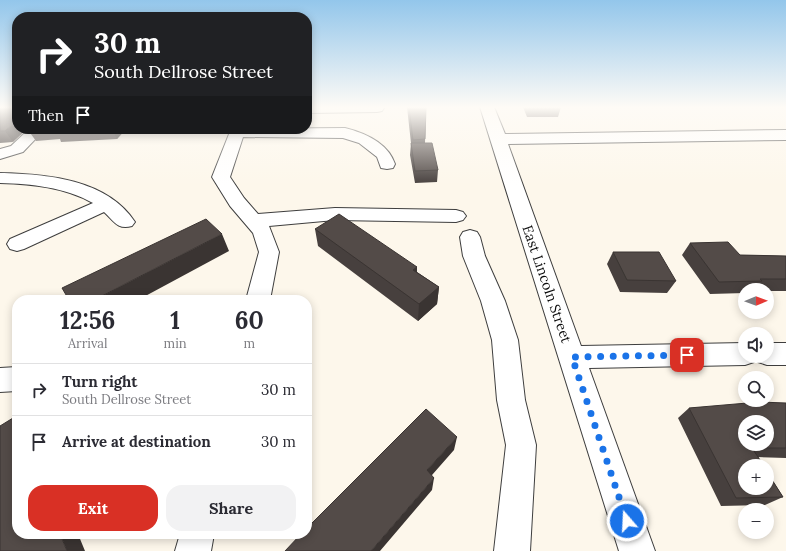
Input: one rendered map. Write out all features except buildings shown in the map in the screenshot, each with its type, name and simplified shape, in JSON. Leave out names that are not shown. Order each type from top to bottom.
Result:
[{"type":"street","points":[[330,133],[345,133],[364,140],[384,155],[386,164]]},
{"type":"street","name":"East Lincoln Street","points":[[496,133],[637,551]]},
{"type":"street","points":[[0,154],[17,149],[33,134]]},
{"type":"street","points":[[237,134],[220,177],[237,202],[262,230],[269,252],[259,295]]},
{"type":"street","points":[[499,139],[786,135]]},
{"type":"street","points":[[0,178],[64,184],[99,198],[125,222]]},
{"type":"street","points":[[17,244],[106,204]]},
{"type":"street","points":[[253,221],[335,214],[463,227],[493,301],[505,340],[511,400],[521,445],[512,551]]},
{"type":"street","points":[[572,357],[738,354]]},
{"type":"street","points":[[774,354],[786,354]]},
{"type":"street","points":[[0,380],[12,379]]},
{"type":"street","points":[[193,551],[196,539]]},
{"type":"route","points":[[627,521],[572,357],[687,355]]}]
